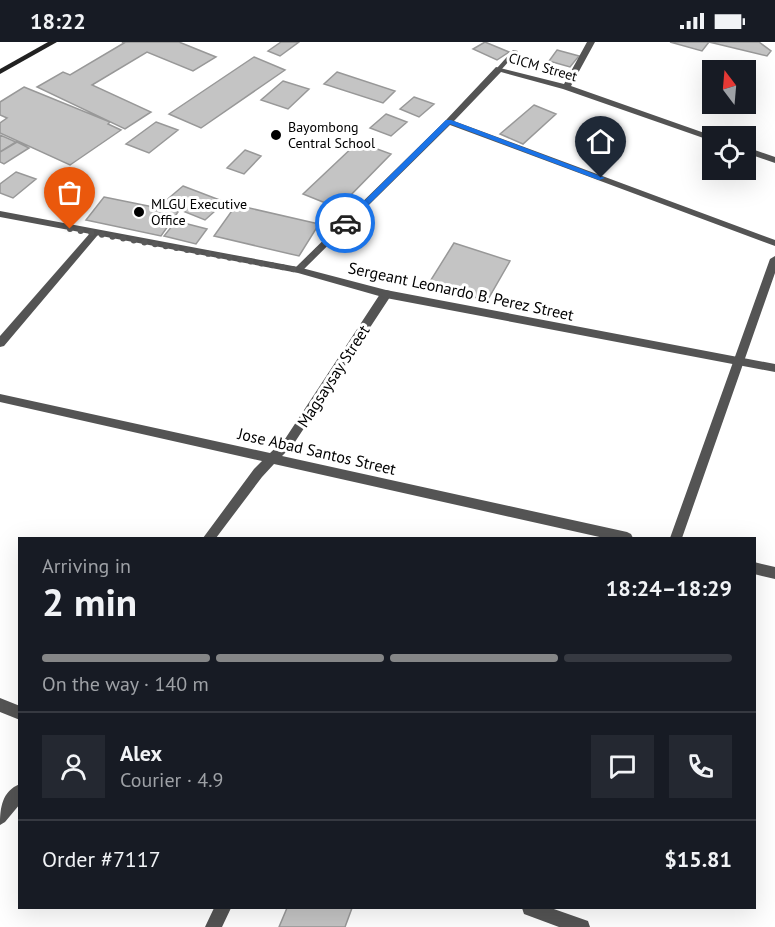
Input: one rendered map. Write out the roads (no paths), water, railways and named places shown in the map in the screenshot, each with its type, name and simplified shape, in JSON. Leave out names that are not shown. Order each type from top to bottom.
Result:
[{"type":"main road","points":[[0,72],[53,42]]},
{"type":"street","points":[[566,87],[591,42]]},
{"type":"street","name":"CICM Street","points":[[298,270],[449,122],[499,69],[566,87],[702,135]]},
{"type":"street","points":[[449,122],[775,243]]},
{"type":"street","points":[[756,153],[775,160]]},
{"type":"street","name":"Sergeant Leonardo B. Perez Street","points":[[0,214],[94,234],[298,270],[386,294],[775,368]]},
{"type":"street","points":[[0,343],[94,234]]},
{"type":"street","points":[[676,537],[741,361],[775,259]]},
{"type":"street","name":"Magsaysay Street","points":[[210,537],[258,473],[289,442],[386,294]]},
{"type":"street","name":"Jose Abad Santos Street","points":[[0,398],[623,537]]},
{"type":"street","points":[[756,568],[775,573]]},
{"type":"street","points":[[0,705],[18,712]]},
{"type":"street","points":[[0,817],[18,794]]},
{"type":"street","points":[[213,927],[222,909]]},
{"type":"street","points":[[537,909],[557,912],[582,927]]},
{"type":"lane","points":[[499,69],[515,51]]},
{"type":"place","name":"Bayombong Central School","points":[[276,135]]},
{"type":"place","name":"MLGU Executive Office","points":[[139,212]]}]
